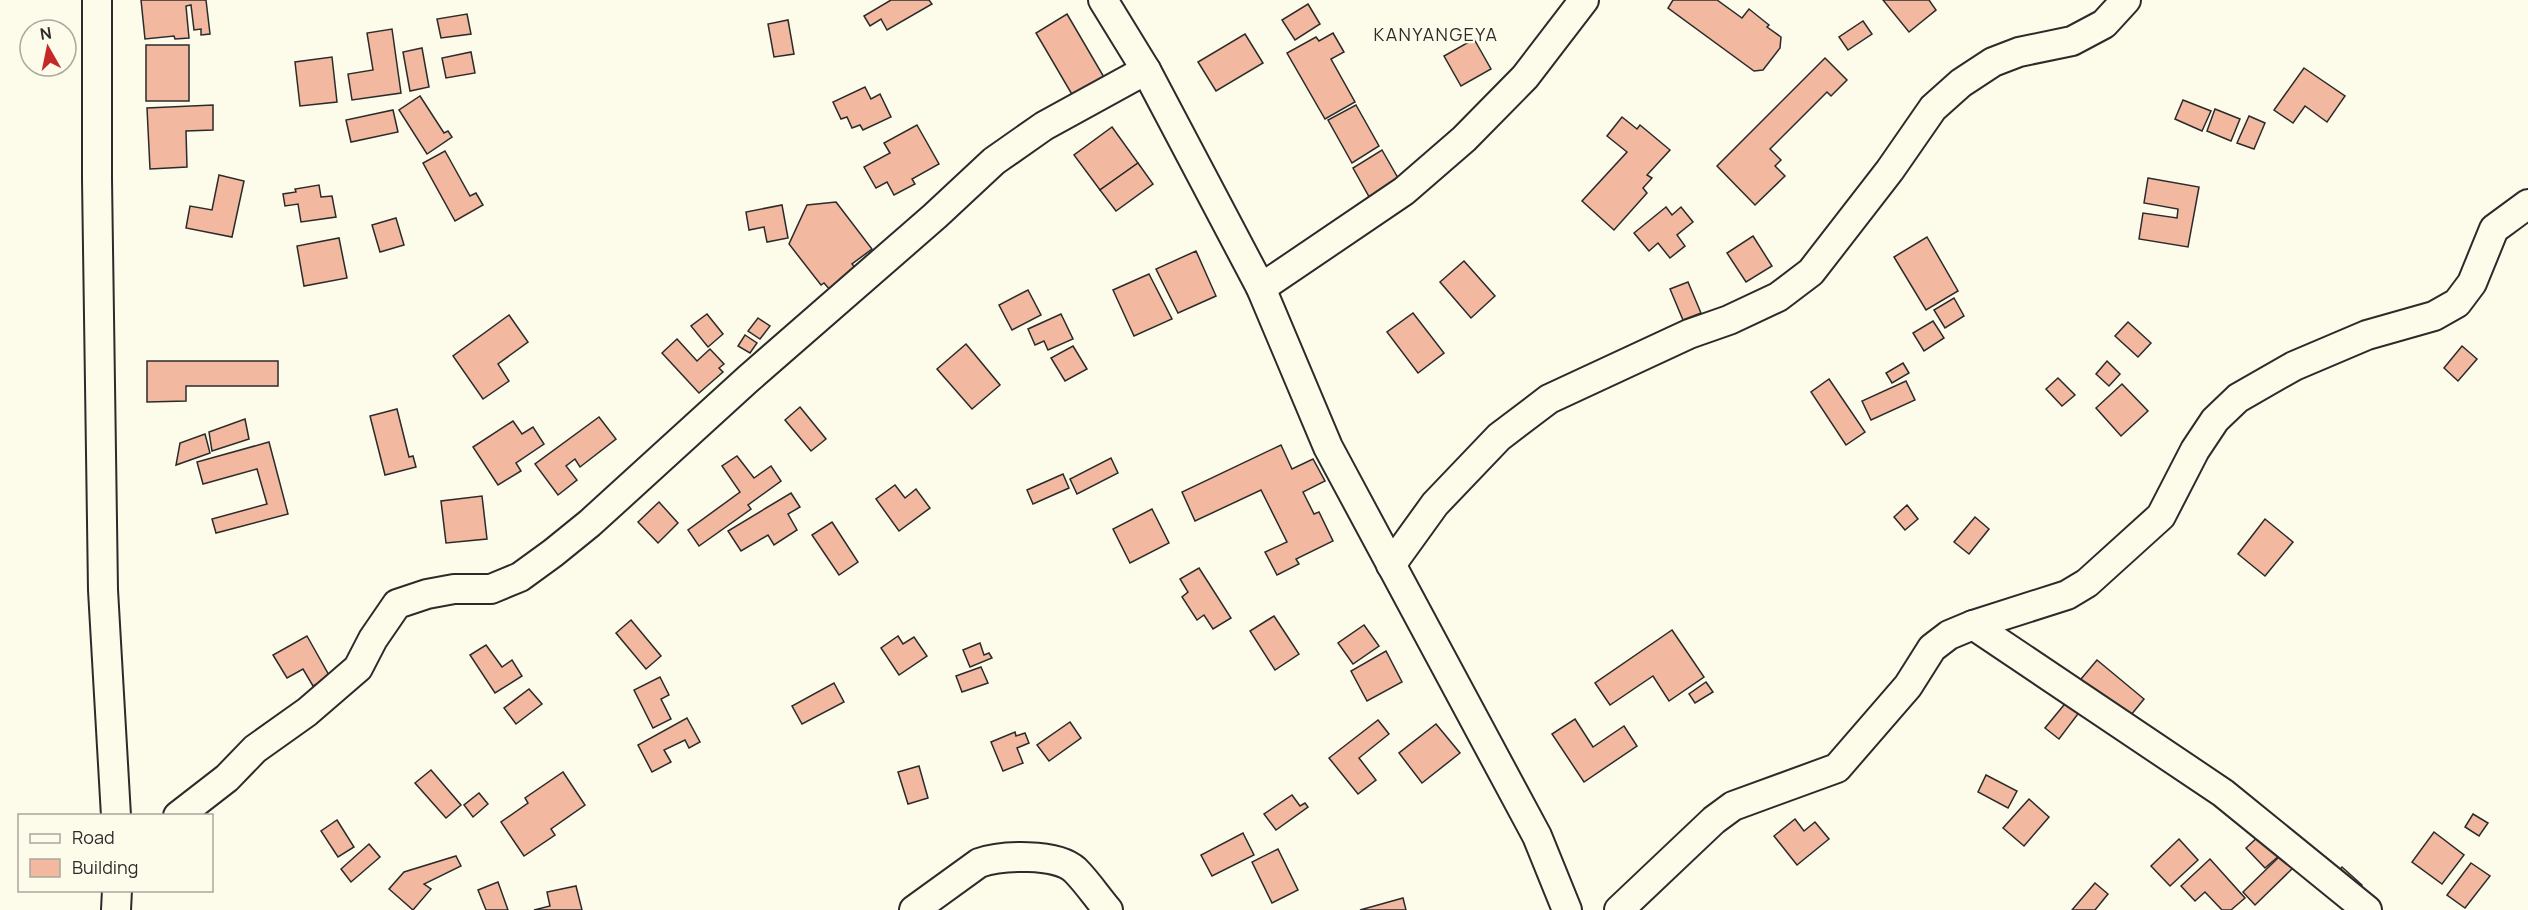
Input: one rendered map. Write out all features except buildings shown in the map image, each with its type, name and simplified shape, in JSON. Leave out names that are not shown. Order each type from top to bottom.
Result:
[{"type":"street","points":[[97,0],[96,179],[103,578],[116,814]]},
{"type":"street","points":[[1103,0],[1146,70],[1261,288],[1328,447],[1537,836],[1567,910]]},
{"type":"street","points":[[1261,288],[1404,191],[1464,139],[1525,77],[1584,0]]},
{"type":"street","points":[[1391,565],[1435,504],[1499,437],[1549,399],[1689,334],[1729,320],[1778,297],[1811,272],[1890,170],[1933,108],[1961,83],[2002,59],[2019,52],[2072,40],[2104,24],[2126,0]]},
{"type":"street","points":[[181,814],[227,778],[255,749],[307,712],[358,668],[373,639],[397,604],[427,594],[454,589],[491,589],[528,571],[590,523],[748,379],[935,216],[994,161],[1044,126],[1146,70]]},
{"type":"street","points":[[1619,910],[1714,820],[1734,806],[1837,768],[1908,686],[1932,648],[1949,635],[2067,595],[2087,583],[2161,516],[2195,450],[2214,420],[2238,398],[2305,361],[2367,335],[2434,316],[2457,303],[2472,283],[2494,229],[2528,204]]},
{"type":"street","points":[[1973,625],[2223,793],[2367,910]]},
{"type":"street","points":[[914,910],[980,863],[1005,858],[1051,859],[1073,868],[1108,910]]},
{"type":"street","points":[[116,910],[117,892]]},
{"type":"district","name":"KANYANGEYA","points":[[1436,35]]}]
